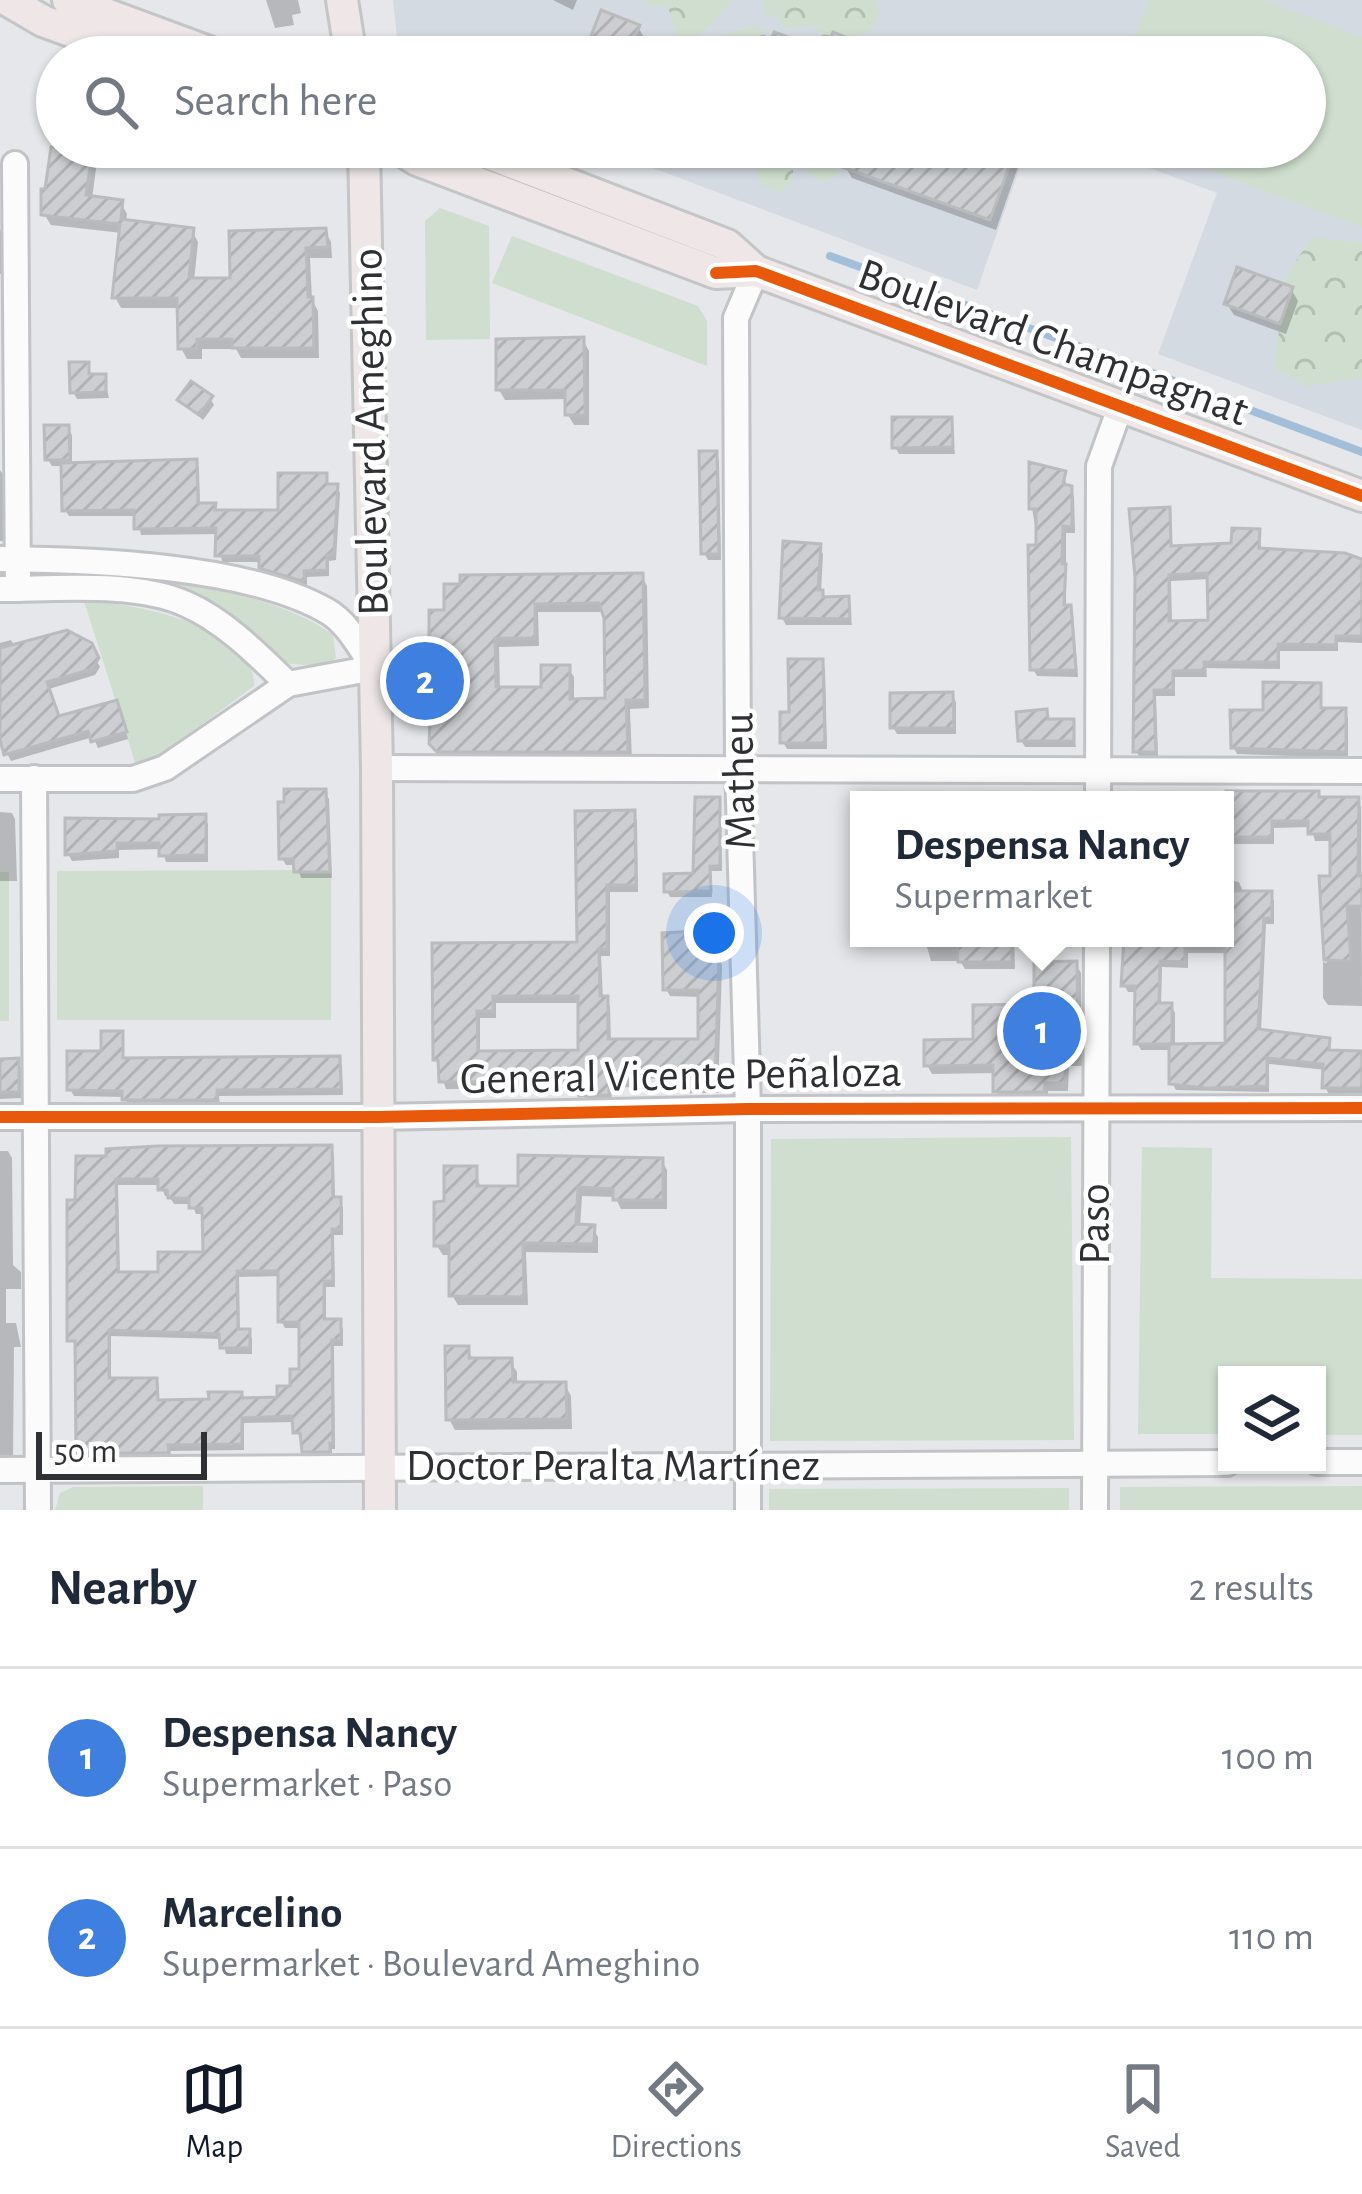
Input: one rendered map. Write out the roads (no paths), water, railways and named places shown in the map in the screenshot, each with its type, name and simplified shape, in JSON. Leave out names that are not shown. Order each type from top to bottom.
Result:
[{"type":"main road","points":[[7,0],[47,10],[99,36]]},
{"type":"main road","points":[[68,0],[165,36]]},
{"type":"main road","points":[[342,0],[348,36]]},
{"type":"main road","name":"Boulevard Ameghino","points":[[364,168],[377,768],[380,1510]]},
{"type":"main road","name":"Boulevard Champagnat","points":[[438,168],[716,273],[756,272],[1362,496]]},
{"type":"main road","name":"Boulevard Champagnat","points":[[527,168],[727,245],[756,272]]},
{"type":"street","points":[[15,164],[7,291],[9,589],[116,591],[186,604],[245,644],[288,684]]},
{"type":"street","name":"Matheu","points":[[748,1510],[748,1109],[738,767],[736,318],[756,272]]},
{"type":"street","points":[[1098,791],[1099,466],[1121,405]]},
{"type":"street","points":[[0,779],[133,779],[165,768],[288,684],[374,668],[330,612],[263,586],[146,568],[9,559]]},
{"type":"street","points":[[377,768],[1362,771]]},
{"type":"street","points":[[34,778],[38,1510]]},
{"type":"street","name":"Paso","points":[[1095,1510],[1097,947]]},
{"type":"street","name":"General Vicente Peñaloza","points":[[0,1117],[1362,1108]]},
{"type":"street","points":[[1326,1462],[1362,1462]]},
{"type":"street","name":"Doctor Peralta Martínez","points":[[0,1470],[1218,1463]]},
{"type":"waterway","points":[[830,256],[1172,380]]},
{"type":"waterway","points":[[1194,389],[1362,452]]},
{"type":"place","name":"Marcelino","points":[[425,681]]},
{"type":"place","name":"Despensa Nancy","points":[[1042,1031]]}]
